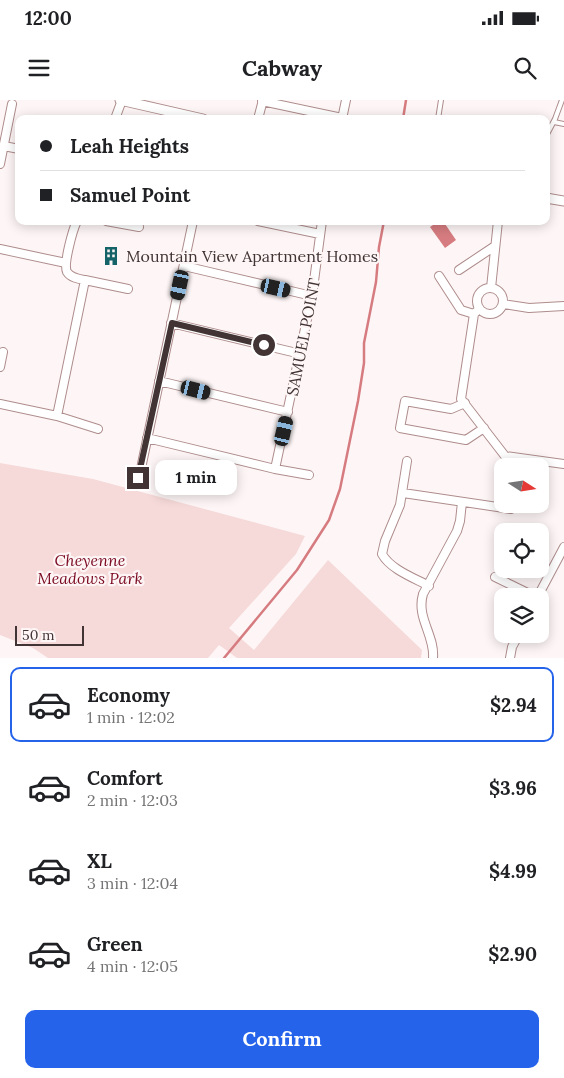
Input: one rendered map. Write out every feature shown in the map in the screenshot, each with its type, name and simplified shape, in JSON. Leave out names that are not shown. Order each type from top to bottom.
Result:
[{"type":"street","points":[[116,115],[122,100],[186,115]]},
{"type":"street","points":[[343,115],[346,100]]},
{"type":"street","points":[[259,115],[263,101],[324,115]]},
{"type":"street","points":[[0,164],[12,104]]},
{"type":"street","points":[[4,146],[15,148]]},
{"type":"street","points":[[550,199],[564,201]]},
{"type":"street","points":[[76,225],[66,264],[67,272],[73,277],[128,289]]},
{"type":"street","points":[[128,225],[139,227]]},
{"type":"street","points":[[138,478],[192,225]]},
{"type":"street","points":[[277,225],[320,234]]},
{"type":"street","name":"SAMUEL POINT","points":[[275,469],[301,354],[312,296],[321,225]]},
{"type":"street","points":[[492,288],[498,225]]},
{"type":"street","points":[[459,270],[495,246]]},
{"type":"street","points":[[0,249],[66,264]]},
{"type":"street","points":[[184,266],[312,296]]},
{"type":"street","points":[[439,276],[461,310],[477,312],[484,313],[493,314],[500,310],[503,304],[501,293],[492,288],[485,289],[478,295],[477,312],[461,399],[505,456],[564,464]]},
{"type":"street","points":[[57,416],[85,280]]},
{"type":"street","points":[[503,304],[530,308],[564,306]]},
{"type":"street","points":[[172,323],[301,354]]},
{"type":"street","points":[[0,367],[3,352]]},
{"type":"street","points":[[159,381],[288,412]]},
{"type":"street","points":[[464,403],[452,409],[405,401],[400,428],[466,440],[484,428]]},
{"type":"street","points":[[0,404],[57,416],[98,429]]},
{"type":"street","points":[[147,438],[275,469],[309,475]]},
{"type":"street","points":[[407,461],[400,505],[385,541],[382,554],[392,566],[429,586]]},
{"type":"street","points":[[403,492],[494,507]]},
{"type":"street","points":[[433,658],[432,640],[421,613],[420,603],[457,531],[462,502]]},
{"type":"street","points":[[542,588],[564,546]]},
{"type":"street","points":[[497,578],[518,588]]},
{"type":"street","points":[[510,658],[514,643]]},
{"type":"lane","points":[[439,115],[442,100]]},
{"type":"lane","points":[[550,129],[562,100]]},
{"type":"lane","points":[[554,122],[564,124]]},
{"type":"green space","name":"Cheyenne Meadows Park","points":[[0,463],[93,479],[305,536],[296,554],[229,628],[254,650],[328,560],[422,650],[421,658],[237,658],[219,645],[208,658],[48,658],[33,648],[0,635]]},
{"type":"shaded area","points":[[433,225],[446,225],[456,240],[445,248],[430,227]]},
{"type":"waterway","points":[[404,115],[406,100]]},
{"type":"waterway","points":[[224,658],[297,570],[329,520],[340,489],[358,401],[364,363],[364,343],[376,282],[383,225]]},
{"type":"place","name":"Mountain View Apartment Homes","points":[[111,256]]},
{"type":"route","points":[[138,478],[172,323],[264,345]]}]
